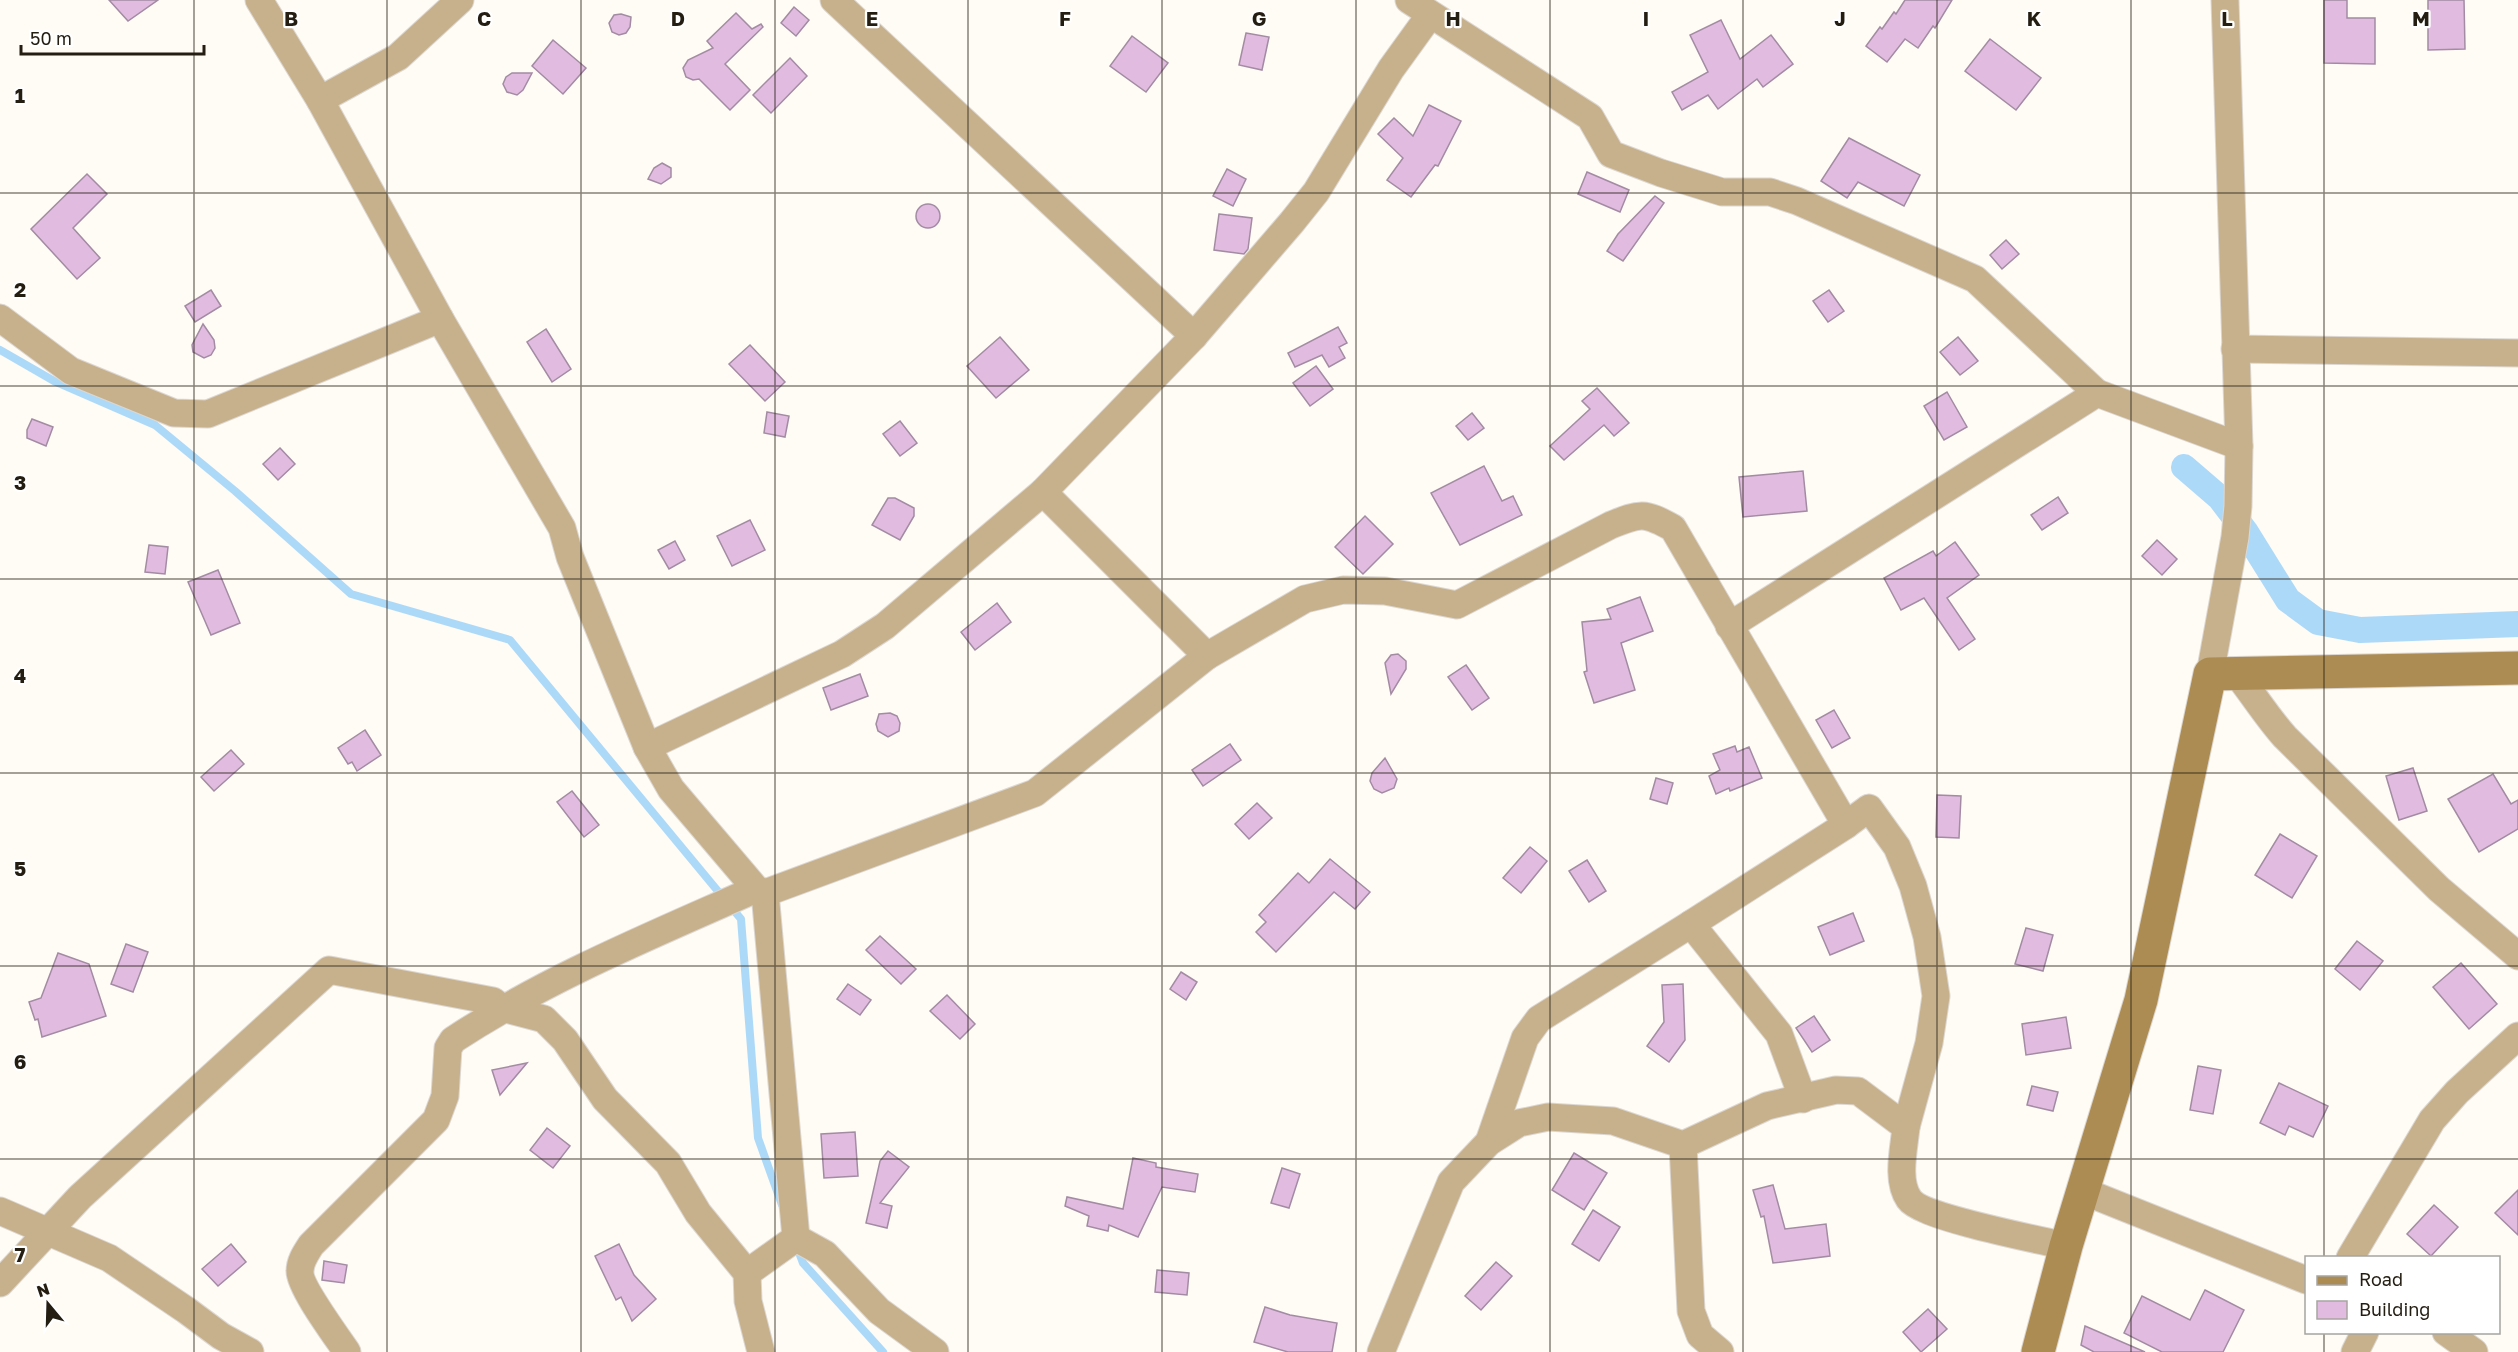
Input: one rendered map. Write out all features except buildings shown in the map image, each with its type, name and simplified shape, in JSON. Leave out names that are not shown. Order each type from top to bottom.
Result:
[{"type":"street","points":[[259,0],[320,99],[440,320],[562,528],[570,557],[647,747],[671,789],[761,891],[796,1238]]},
{"type":"street","points":[[320,99],[398,57],[460,0]]},
{"type":"street","points":[[834,0],[1194,336]]},
{"type":"street","points":[[2038,1352],[2066,1246],[2141,1000],[2223,673],[2238,506],[2239,446],[2225,0]]},
{"type":"street","points":[[647,747],[842,654],[885,626],[1043,492],[1194,336],[1316,192],[1391,69],[1420,7],[1590,117],[1611,154],[1722,192],[1770,192],[1797,201],[1975,279],[2097,393],[2142,412],[2239,446]]},
{"type":"street","points":[[0,318],[71,371],[174,413],[191,415],[208,414],[440,320]]},
{"type":"street","points":[[2235,349],[2518,353]]},
{"type":"street","points":[[1729,626],[2097,393]]},
{"type":"street","points":[[1043,492],[1207,656]]},
{"type":"street","points":[[347,1352],[305,1286],[299,1273],[301,1262],[311,1245],[436,1120],[445,1096],[448,1047],[453,1040],[502,1008],[667,928],[761,891],[1035,793],[1207,656],[1305,599],[1343,590],[1385,591],[1457,605],[1611,525],[1631,517],[1651,516],[1673,528],[1845,825]]},
{"type":"street","points":[[2223,673],[2518,668]]},
{"type":"street","points":[[2223,673],[2258,700],[2272,723],[2285,737],[2439,890],[2518,956]]},
{"type":"street","points":[[1489,1142],[1525,1038],[1539,1019],[1691,924],[1869,808],[1897,847],[1913,886],[1927,937],[1936,996],[1929,1043],[1905,1127],[1902,1183],[1910,1201],[1933,1213],[2066,1246]]},
{"type":"street","points":[[1691,924],[1779,1034],[1803,1099]]},
{"type":"street","points":[[0,1283],[80,1197],[329,970],[493,1001],[502,1008],[544,1019],[565,1040],[605,1099],[668,1162],[698,1213],[760,1264]]},
{"type":"street","points":[[2351,1256],[2432,1120],[2457,1092],[2518,1036]]},
{"type":"street","points":[[1381,1352],[1451,1182],[1489,1142],[1519,1123],[1548,1117],[1613,1121],[1683,1145],[1733,1120],[1767,1107],[1836,1090],[1858,1091],[1905,1127]]},
{"type":"street","points":[[1683,1145],[1690,1311],[1700,1335],[1720,1352]]},
{"type":"street","points":[[2083,1191],[2305,1279]]},
{"type":"street","points":[[0,1211],[46,1233],[109,1258],[220,1336],[250,1352]]},
{"type":"street","points":[[761,1352],[748,1301],[760,1264],[796,1238]]},
{"type":"street","points":[[796,1238],[825,1254],[879,1311],[935,1352]]},
{"type":"street","points":[[2355,1352],[2364,1334]]},
{"type":"street","points":[[2449,1334],[2474,1352]]},
{"type":"waterway","points":[[0,350],[54,381],[155,425],[235,491],[351,594],[510,640],[741,919],[758,1138],[782,1205]]},
{"type":"waterway","points":[[2184,467],[2220,498],[2245,531],[2288,600],[2318,622],[2360,630],[2518,624]]},
{"type":"waterway","points":[[797,1247],[803,1263],[883,1352]]}]
